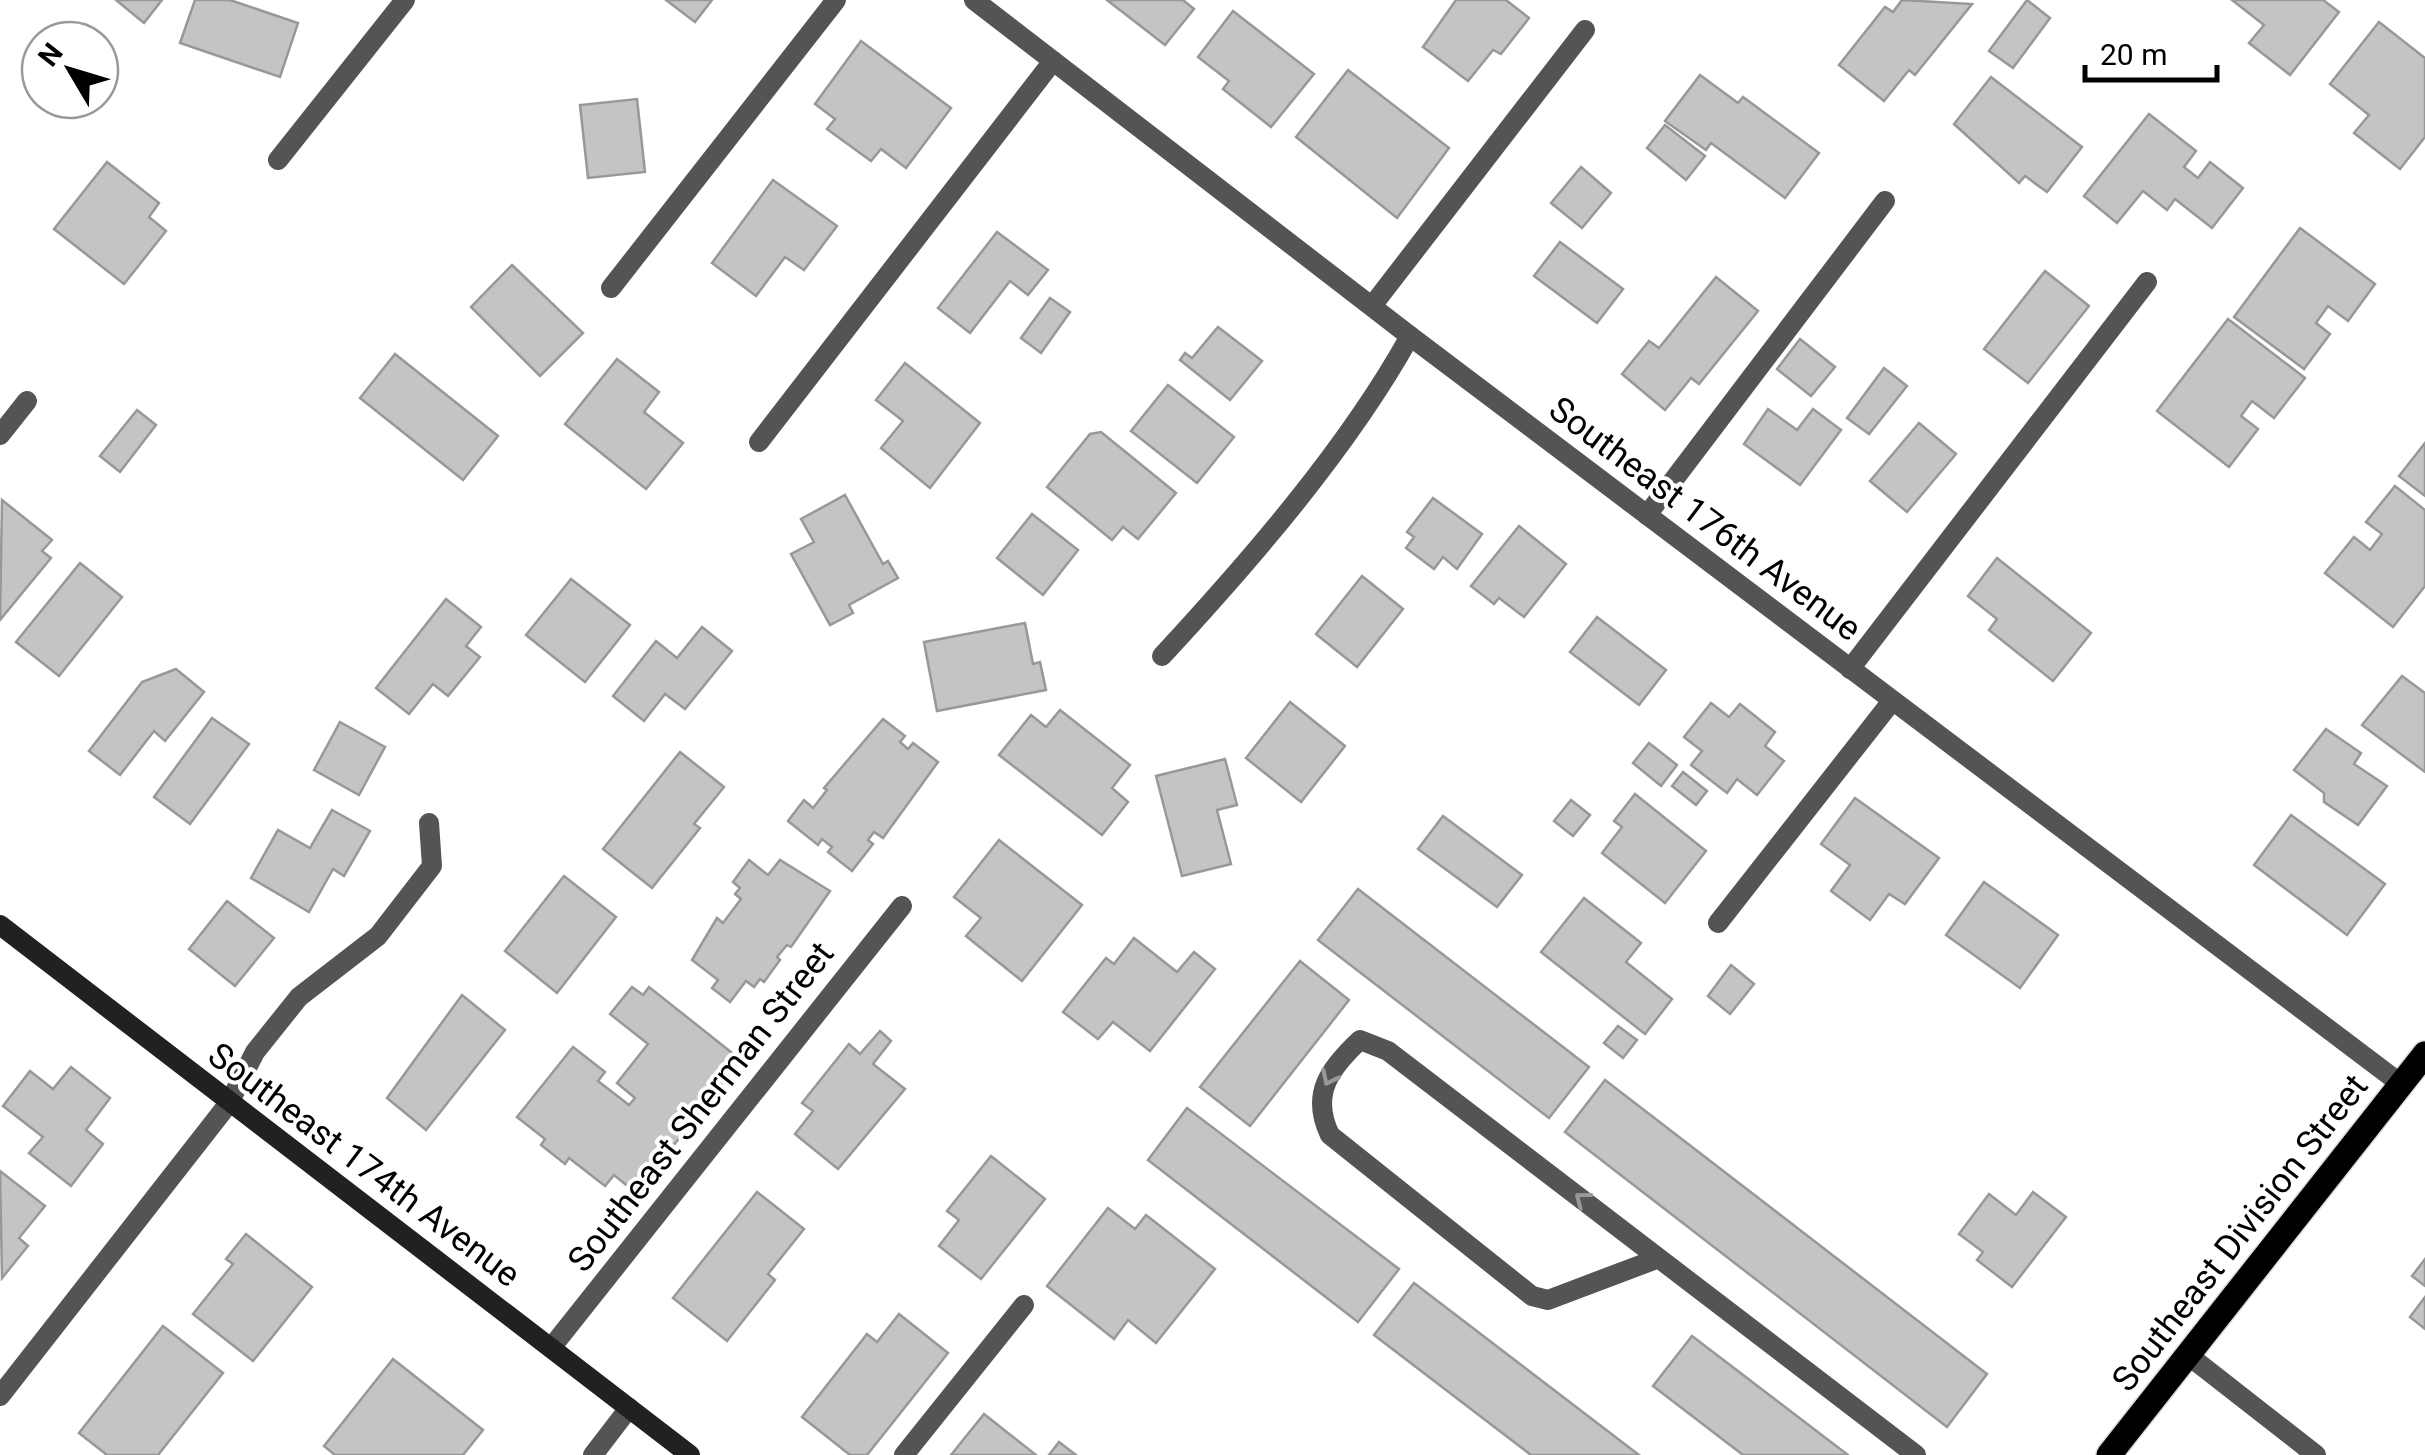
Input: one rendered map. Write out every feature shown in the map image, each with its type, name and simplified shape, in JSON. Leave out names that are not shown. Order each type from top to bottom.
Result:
[{"type":"main road","name":"Southeast Division Street","points":[[2110,1455],[2425,1054]]},
{"type":"street","points":[[278,160],[404,0]]},
{"type":"street","points":[[611,288],[836,0]]},
{"type":"street","name":"Southeast 176th Avenue","points":[[974,0],[1410,336],[2401,1084]]},
{"type":"street","points":[[1372,306],[1584,30]]},
{"type":"street","points":[[760,442],[1054,61]]},
{"type":"street","points":[[1647,515],[1885,201]]},
{"type":"street","points":[[1850,669],[2147,282]]},
{"type":"street","points":[[1162,656],[1210,604],[1378,393],[1410,336]]},
{"type":"street","points":[[0,435],[26,401]]},
{"type":"street","points":[[1718,923],[1892,701]]},
{"type":"street","points":[[0,1396],[229,1103],[255,1052],[299,997],[378,936],[432,866],[429,823]]},
{"type":"street","name":"Southeast Sherman Street","points":[[550,1348],[902,906]]},
{"type":"street","name":"Southeast 174th Avenue","points":[[0,925],[690,1455]]},
{"type":"street","points":[[1659,1258],[1548,1300],[1532,1296],[1330,1135],[1321,1117],[1320,1098],[1332,1067],[1360,1040],[1375,1043],[1659,1258],[1916,1455]]},
{"type":"street","points":[[904,1455],[1024,1305]]},
{"type":"street","points":[[2188,1355],[2316,1455]]},
{"type":"street","points":[[594,1455],[629,1408]]},
{"type":"building","points":[[116,0],[162,0],[144,23]]},
{"type":"building","points":[[195,0],[230,0],[298,23],[280,77],[180,43]]},
{"type":"building","points":[[666,0],[712,0],[695,22]]},
{"type":"building","points":[[1107,0],[1183,0],[1194,9],[1165,45]]},
{"type":"building","points":[[1456,0],[1506,0],[1529,18],[1501,54],[1493,50],[1468,81],[1423,47]]},
{"type":"building","points":[[1902,0],[1972,4],[1915,75],[1909,70],[1884,101],[1839,65],[1885,7],[1893,12]]},
{"type":"building","points":[[2027,0],[2050,18],[2013,68],[1989,51]]},
{"type":"building","points":[[2232,0],[2323,0],[2339,12],[2290,75],[2249,43],[2264,25]]},
{"type":"building","points":[[1233,11],[1314,74],[1271,127],[1223,89],[1229,81],[1198,57]]},
{"type":"building","points":[[2379,22],[2425,58],[2425,137],[2400,169],[2354,133],[2369,115],[2330,84]]},
{"type":"building","points":[[861,41],[951,108],[906,168],[881,149],[871,161],[827,129],[835,119],[815,104]]},
{"type":"building","points":[[1348,70],[1449,148],[1397,218],[1296,137]]},
{"type":"building","points":[[1700,75],[1738,103],[1743,97],[1819,153],[1785,198],[1711,143],[1706,150],[1665,121]]},
{"type":"building","points":[[1991,77],[2082,147],[2047,192],[2025,176],[2019,183],[1954,124]]},
{"type":"building","points":[[637,99],[645,172],[588,178],[580,105]]},
{"type":"building","points":[[2149,114],[2196,151],[2184,167],[2198,178],[2210,162],[2243,188],[2212,228],[2175,199],[2167,210],[2143,191],[2117,223],[2084,196]]},
{"type":"building","points":[[1665,125],[1705,156],[1686,180],[1647,148]]},
{"type":"building","points":[[107,162],[159,203],[149,217],[166,231],[124,284],[54,229]]},
{"type":"building","points":[[1581,167],[1611,193],[1582,228],[1551,203]]},
{"type":"building","points":[[773,180],[837,226],[804,270],[785,257],[756,296],[712,263]]},
{"type":"building","points":[[2300,228],[2375,284],[2348,321],[2328,306],[2316,323],[2330,334],[2304,369],[2234,317]]},
{"type":"building","points":[[997,232],[1048,270],[1028,295],[1010,281],[970,333],[938,308]]},
{"type":"building","points":[[1560,242],[1623,289],[1597,323],[1534,276]]},
{"type":"building","points":[[512,265],[583,333],[540,376],[471,307]]},
{"type":"building","points":[[2045,271],[2089,306],[2028,383],[1984,349]]},
{"type":"building","points":[[1716,277],[1758,311],[1699,384],[1691,378],[1665,410],[1622,374],[1649,341],[1659,348]]},
{"type":"building","points":[[1050,298],[1070,312],[1041,353],[1021,338]]},
{"type":"building","points":[[2228,319],[2305,378],[2274,418],[2252,401],[2241,416],[2258,429],[2229,467],[2157,411]]},
{"type":"building","points":[[1218,327],[1262,361],[1230,400],[1180,360],[1185,353],[1192,358]]},
{"type":"building","points":[[1800,339],[1835,367],[1811,396],[1777,369]]},
{"type":"building","points":[[395,354],[498,436],[463,480],[360,398]]},
{"type":"building","points":[[617,359],[659,392],[644,412],[683,443],[646,489],[565,424]]},
{"type":"building","points":[[905,363],[980,423],[930,488],[881,448],[903,421],[876,400]]},
{"type":"building","points":[[1884,368],[1907,386],[1869,434],[1847,418]]},
{"type":"building","points":[[1168,385],[1234,437],[1197,483],[1131,431]]},
{"type":"building","points":[[1768,409],[1797,430],[1813,409],[1841,430],[1800,485],[1744,444]]},
{"type":"building","points":[[137,410],[156,425],[120,472],[100,456]]},
{"type":"building","points":[[1919,423],[1956,454],[1907,512],[1870,481]]},
{"type":"building","points":[[1101,432],[1176,493],[1138,539],[1123,527],[1112,540],[1047,487],[1090,434]]},
{"type":"building","points":[[2425,443],[2425,496],[2399,476]]},
{"type":"building","points":[[2395,486],[2425,510],[2425,586],[2393,627],[2325,573],[2354,537],[2370,550],[2382,534],[2366,522]]},
{"type":"building","points":[[845,495],[883,564],[888,561],[898,578],[849,605],[853,613],[830,625],[791,554],[814,542],[801,519]]},
{"type":"building","points":[[1433,498],[1482,534],[1457,569],[1443,557],[1434,569],[1406,548],[1414,537],[1407,532]]},
{"type":"building","points":[[2,500],[52,540],[42,551],[51,558],[0,620]]},
{"type":"building","points":[[1032,514],[1078,550],[1043,595],[997,558]]},
{"type":"building","points":[[1519,526],[1566,564],[1524,617],[1499,598],[1494,604],[1471,586]]},
{"type":"building","points":[[1997,558],[2091,633],[2053,681],[1989,630],[1997,619],[1968,596]]},
{"type":"building","points":[[80,563],[122,597],[59,676],[16,642]]},
{"type":"building","points":[[1362,576],[1403,609],[1357,667],[1316,634]]},
{"type":"building","points":[[571,579],[630,625],[585,682],[526,635]]},
{"type":"building","points":[[446,599],[481,627],[466,646],[480,657],[448,696],[433,684],[409,714],[376,688]]},
{"type":"building","points":[[1597,617],[1666,670],[1639,705],[1570,652]]},
{"type":"building","points":[[1025,623],[1033,664],[1040,662],[1046,690],[937,711],[924,642]]},
{"type":"building","points":[[702,627],[732,651],[685,709],[665,694],[644,721],[613,696],[656,641],[677,658]]},
{"type":"building","points":[[176,669],[204,692],[165,741],[154,731],[120,775],[89,751],[142,682]]},
{"type":"building","points":[[2402,676],[2425,693],[2425,772],[2362,725]]},
{"type":"building","points":[[1290,702],[1345,746],[1301,802],[1246,758]]},
{"type":"building","points":[[1711,703],[1729,717],[1740,704],[1775,732],[1765,746],[1784,761],[1757,795],[1737,779],[1727,793],[1691,765],[1702,751],[1684,737]]},
{"type":"building","points":[[1060,710],[1130,765],[1112,788],[1128,802],[1102,835],[999,755],[1031,715],[1046,727]]},
{"type":"building","points":[[212,718],[249,744],[190,824],[154,797]]},
{"type":"building","points":[[883,719],[905,736],[900,742],[908,749],[913,743],[938,762],[883,838],[874,832],[868,840],[873,844],[852,871],[828,852],[832,847],[822,839],[818,845],[788,821],[804,800],[813,808],[827,790],[824,788]]},
{"type":"building","points":[[340,722],[385,747],[359,795],[314,770]]},
{"type":"building","points":[[2326,729],[2361,753],[2354,764],[2387,786],[2358,825],[2324,802],[2324,793],[2294,770]]},
{"type":"building","points":[[1649,743],[1677,765],[1661,786],[1633,763]]},
{"type":"building","points":[[680,752],[724,787],[694,824],[700,828],[652,888],[603,849]]},
{"type":"building","points":[[1225,759],[1237,805],[1217,810],[1231,864],[1182,876],[1156,776]]},
{"type":"building","points":[[1683,772],[1707,791],[1696,805],[1672,786]]},
{"type":"building","points":[[1635,794],[1706,851],[1665,903],[1602,853],[1622,827],[1614,821]]},
{"type":"building","points":[[1855,798],[1939,858],[1905,904],[1889,894],[1870,920],[1831,891],[1850,865],[1821,844]]},
{"type":"building","points":[[1571,800],[1590,815],[1573,836],[1554,821]]},
{"type":"building","points":[[332,810],[370,831],[344,876],[333,869],[309,912],[251,878],[278,830],[310,848]]},
{"type":"building","points":[[2291,815],[2385,884],[2347,935],[2254,865]]},
{"type":"building","points":[[1443,816],[1522,875],[1497,907],[1418,849]]},
{"type":"building","points":[[999,840],[1082,905],[1022,981],[966,936],[981,918],[954,897]]},
{"type":"building","points":[[749,860],[768,875],[780,860],[830,891],[791,947],[787,945],[777,957],[780,960],[764,982],[760,979],[754,987],[746,981],[730,1002],[712,988],[718,980],[692,960],[717,918],[723,923],[741,899],[735,894],[740,888],[733,882]]},
{"type":"building","points":[[564,876],[616,917],[557,993],[505,951]]},
{"type":"building","points":[[1984,882],[2058,935],[2020,988],[1946,935]]},
{"type":"building","points":[[1358,889],[1589,1067],[1549,1118],[1318,940]]},
{"type":"building","points":[[1584,898],[1641,943],[1626,962],[1672,999],[1645,1034],[1541,952]]},
{"type":"building","points":[[227,901],[274,938],[235,986],[189,949]]},
{"type":"building","points":[[1134,938],[1177,972],[1194,952],[1215,969],[1150,1051],[1113,1022],[1098,1039],[1063,1012],[1106,958],[1114,964]]},
{"type":"building","points":[[1300,961],[1349,1000],[1250,1126],[1200,1087]]},
{"type":"building","points":[[1731,965],[1754,984],[1730,1014],[1708,996]]},
{"type":"building","points":[[632,987],[643,995],[649,987],[741,1060],[636,1193],[614,1175],[605,1186],[569,1158],[565,1164],[541,1145],[545,1139],[517,1117],[573,1047],[605,1072],[598,1081],[629,1105],[635,1098],[617,1083],[648,1044],[610,1014]]},
{"type":"building","points":[[462,995],[505,1030],[426,1130],[387,1098]]},
{"type":"building","points":[[1618,1026],[1637,1040],[1623,1058],[1604,1043]]},
{"type":"building","points":[[880,1031],[891,1041],[873,1064],[905,1089],[838,1169],[795,1134],[813,1111],[802,1103],[849,1044],[860,1054]]},
{"type":"building","points":[[71,1067],[110,1098],[86,1130],[103,1144],[71,1186],[29,1153],[43,1137],[3,1106],[30,1071],[53,1089]]},
{"type":"building","points":[[1605,1080],[1987,1374],[1947,1427],[1565,1132]]},
{"type":"building","points":[[1187,1108],[1399,1269],[1358,1322],[1148,1160]]},
{"type":"building","points":[[991,1156],[1045,1199],[981,1279],[939,1246],[959,1220],[947,1211]]},
{"type":"building","points":[[0,1171],[45,1206],[19,1238],[28,1246],[2,1278]]},
{"type":"building","points":[[757,1192],[804,1229],[768,1274],[775,1280],[727,1341],[673,1298]]},
{"type":"building","points":[[2033,1192],[2066,1217],[2012,1287],[1977,1260],[1983,1252],[1959,1234],[1989,1194],[2016,1215]]},
{"type":"building","points":[[1108,1208],[1135,1229],[1146,1215],[1215,1269],[1156,1343],[1128,1320],[1114,1339],[1047,1286]]},
{"type":"building","points":[[246,1234],[312,1287],[253,1361],[193,1314],[233,1264],[226,1259]]},
{"type":"building","points":[[2425,1259],[2425,1286],[2412,1276]]},
{"type":"building","points":[[1414,1283],[1639,1455],[1531,1455],[1374,1335]]},
{"type":"building","points":[[2425,1297],[2425,1329],[2410,1317]]},
{"type":"building","points":[[899,1314],[948,1353],[867,1455],[850,1455],[802,1417],[867,1334],[877,1342]]},
{"type":"building","points":[[163,1326],[223,1373],[158,1455],[107,1455],[79,1433]]},
{"type":"building","points":[[1692,1336],[1848,1455],[1743,1455],[1653,1386]]},
{"type":"building","points":[[393,1359],[483,1430],[463,1455],[335,1455],[324,1446]]},
{"type":"building","points":[[984,1414],[1036,1455],[951,1455]]},
{"type":"building","points":[[1059,1442],[1076,1455],[1049,1455]]}]
